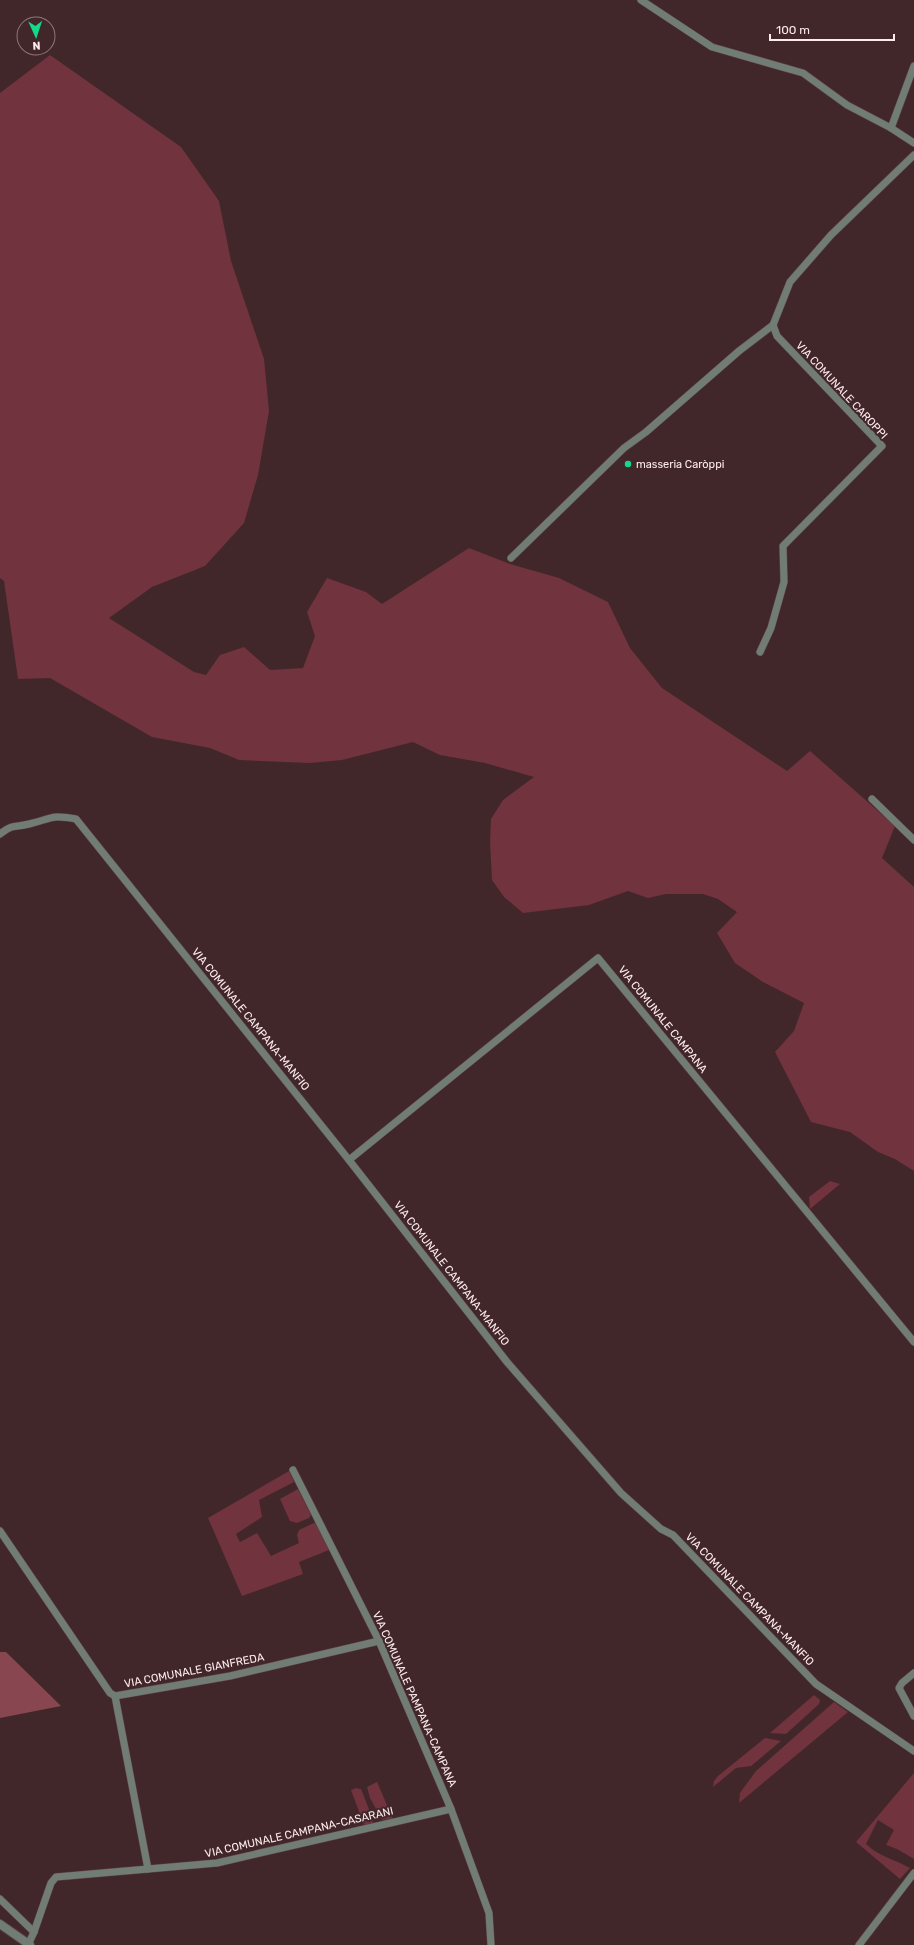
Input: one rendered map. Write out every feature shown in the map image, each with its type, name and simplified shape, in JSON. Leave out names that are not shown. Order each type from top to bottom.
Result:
[{"type":"street","points":[[641,0],[712,47],[803,73],[847,105],[891,128],[914,143]]},
{"type":"street","points":[[891,128],[914,66]]},
{"type":"street","points":[[511,558],[624,448],[646,432],[739,351],[773,325],[790,282],[831,235],[914,155]]},
{"type":"street","name":"VIA COMUNALE CAROPPI","points":[[760,652],[771,628],[784,582],[783,546],[882,446],[777,336],[773,325]]},
{"type":"street","points":[[872,799],[914,840]]},
{"type":"street","name":"VIA COMUNALE CAMPANA-MANFIO","points":[[0,834],[11,825],[29,824],[60,816],[76,820],[350,1160],[507,1362],[621,1493],[661,1529],[673,1535],[816,1684],[914,1751]]},
{"type":"street","name":"VIA COMUNALE CAMPANA","points":[[350,1160],[598,958],[914,1342]]},
{"type":"street","name":"VIA COMUNALE PAMPANA-CAMPANA","points":[[293,1470],[379,1641],[451,1809],[488,1913],[491,1945]]},
{"type":"street","name":"VIA COMUNALE GIANFREDA","points":[[0,1531],[110,1693],[115,1696],[230,1676],[379,1641]]},
{"type":"street","points":[[914,1673],[902,1683],[899,1688],[914,1716]]},
{"type":"street","points":[[115,1696],[148,1869]]},
{"type":"street","name":"VIA COMUNALE CAMPANA-CASARANI","points":[[29,1945],[51,1882],[56,1877],[217,1863],[451,1809]]},
{"type":"street","points":[[859,1945],[914,1873]]},
{"type":"street","points":[[0,1899],[34,1932]]},
{"type":"street","points":[[0,1924],[29,1945]]},
{"type":"shaded area","points":[[49,56],[51,56],[181,147],[219,201],[231,261],[264,359],[269,411],[258,475],[244,523],[205,566],[152,587],[109,618],[194,672],[206,675],[220,655],[244,647],[270,670],[303,668],[315,636],[307,612],[327,578],[366,592],[382,604],[469,548],[510,564],[559,578],[608,602],[630,648],[662,688],[787,771],[810,751],[895,826],[882,858],[914,887],[914,1171],[895,1159],[878,1152],[850,1132],[811,1122],[775,1052],[794,1031],[804,1003],[763,982],[735,963],[717,933],[737,912],[718,899],[703,894],[666,894],[648,898],[628,891],[589,905],[523,913],[504,897],[492,880],[490,842],[491,819],[503,800],[534,777],[485,763],[440,755],[413,742],[342,760],[310,763],[239,760],[210,748],[152,737],[50,678],[18,679],[4,581],[0,578],[0,93]]},
{"type":"shaded area","points":[[830,1181],[840,1184],[810,1209],[809,1197]]},
{"type":"shaded area","points":[[289,1471],[294,1482],[259,1500],[262,1517],[236,1534],[240,1542],[257,1533],[271,1556],[299,1543],[297,1535],[299,1530],[316,1522],[329,1550],[299,1562],[303,1574],[242,1596],[208,1518]]},
{"type":"shaded area","points":[[298,1489],[311,1515],[309,1518],[297,1523],[290,1521],[280,1499]]},
{"type":"shaded area","points":[[0,1652],[6,1652],[61,1706],[0,1718]]},
{"type":"shaded area","points":[[814,1695],[820,1700],[819,1704],[786,1734],[770,1733]]},
{"type":"shaded area","points":[[834,1702],[848,1712],[739,1803],[740,1793],[756,1771]]},
{"type":"shaded area","points":[[765,1738],[781,1741],[751,1766],[736,1768],[713,1787],[714,1781],[718,1776]]},
{"type":"shaded area","points":[[914,1773],[914,1859],[897,1849],[886,1845],[894,1830],[878,1820],[866,1844],[882,1855],[910,1868],[900,1879],[856,1842]]},
{"type":"shaded area","points":[[377,1782],[393,1819],[382,1820],[370,1798],[367,1787]]},
{"type":"shaded area","points":[[356,1788],[361,1789],[373,1823],[364,1825],[351,1790]]},
{"type":"place","name":"masseria Caròppi","points":[[628,464]]}]
